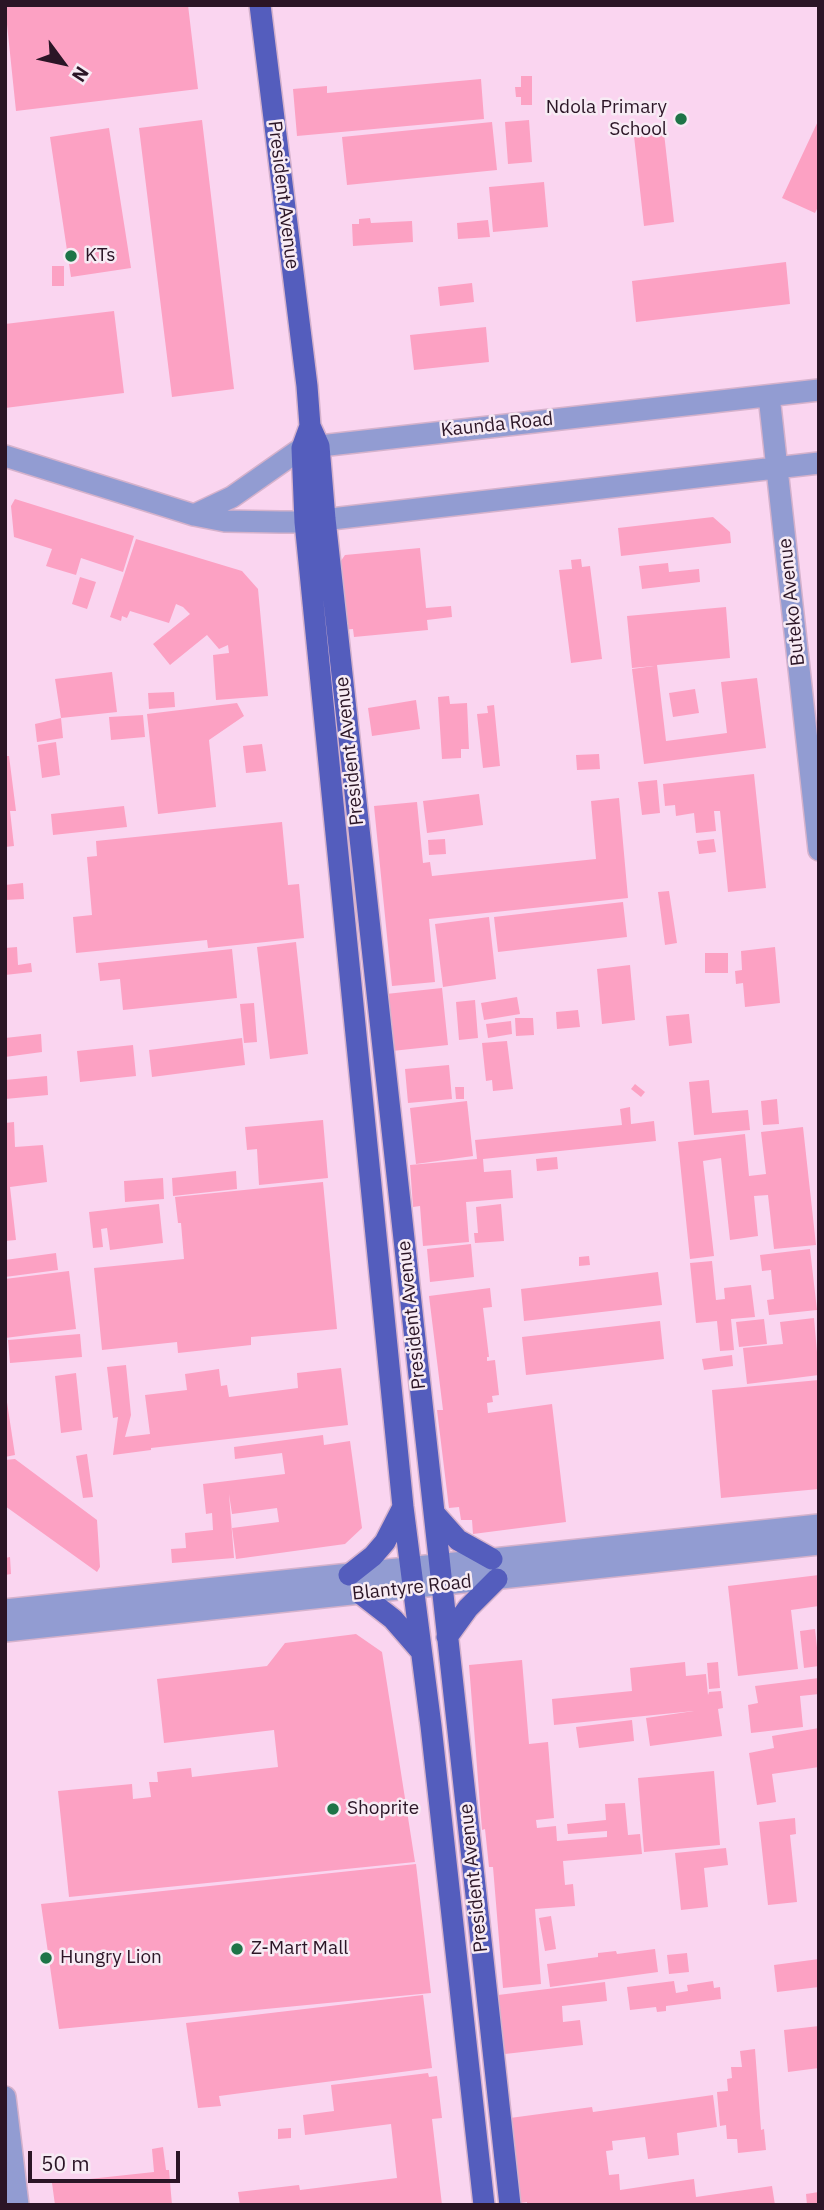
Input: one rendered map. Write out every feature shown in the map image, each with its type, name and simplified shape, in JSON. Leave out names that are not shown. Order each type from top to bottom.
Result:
[{"type":"main road","name":"President Avenue","points":[[260,5],[307,386],[315,521],[403,1507],[431,1726],[484,2205]]},
{"type":"main road","name":"President Avenue","points":[[315,521],[434,1513],[510,2205]]},
{"type":"main road","points":[[349,1575],[373,1556],[403,1507]]},
{"type":"main road","points":[[434,1513],[458,1540],[494,1569],[447,1637]]},
{"type":"main road","points":[[361,1594],[393,1619],[420,1650]]},
{"type":"street","name":"Kaunda Road","points":[[194,515],[232,497],[310,440],[819,390]]},
{"type":"street","name":"Buteko Avenue","points":[[769,396],[819,850]]},
{"type":"street","points":[[5,456],[194,515],[225,521],[315,521],[819,463]]},
{"type":"street","name":"Blantyre Road","points":[[5,1610],[349,1575],[412,1578],[819,1525]]},
{"type":"street","name":"Blantyre Road","points":[[494,1569],[819,1544]]},
{"type":"street","name":"Blantyre Road","points":[[5,1631],[361,1594],[412,1578]]},
{"type":"street","points":[[5,2096],[18,2205]]},
{"type":"building","points":[[5,5],[188,5],[198,89],[16,111]]},
{"type":"building","points":[[521,76],[532,76],[532,105],[521,105],[521,97],[516,97],[515,87],[521,87]]},
{"type":"building","points":[[481,79],[484,119],[297,136],[293,89],[327,86],[327,93]]},
{"type":"building","points":[[819,119],[819,205],[815,213],[782,198]]},
{"type":"building","points":[[202,120],[234,389],[172,397],[139,128]]},
{"type":"building","points":[[529,120],[532,162],[508,164],[505,122]]},
{"type":"building","points":[[492,122],[497,170],[347,185],[342,137]]},
{"type":"building","points":[[109,128],[131,268],[71,277],[50,137]]},
{"type":"building","points":[[664,133],[674,222],[644,226],[634,136]]},
{"type":"building","points":[[544,182],[548,227],[493,232],[489,187]]},
{"type":"building","points":[[370,218],[371,223],[412,221],[413,242],[353,246],[352,224],[359,224],[359,219]]},
{"type":"building","points":[[488,220],[490,237],[458,239],[457,223]]},
{"type":"building","points":[[786,262],[790,304],[636,322],[632,281]]},
{"type":"building","points":[[52,266],[64,266],[64,286],[52,286]]},
{"type":"building","points":[[472,283],[474,302],[440,306],[438,287]]},
{"type":"building","points":[[114,311],[124,393],[5,408],[5,324]]},
{"type":"building","points":[[486,327],[489,362],[414,370],[410,335]]},
{"type":"building","points":[[15,499],[134,536],[123,572],[81,558],[76,575],[46,566],[52,549],[14,537],[11,506]]},
{"type":"building","points":[[713,517],[730,532],[731,543],[621,556],[618,528]]},
{"type":"building","points":[[136,539],[242,571],[258,589],[268,696],[216,700],[213,655],[229,653],[228,645],[219,649],[207,635],[170,665],[153,644],[190,614],[183,607],[176,604],[169,623],[130,611],[127,618],[122,616],[121,621],[110,617]]},
{"type":"building","points":[[420,548],[426,608],[451,606],[452,617],[427,620],[428,630],[354,637],[353,629],[341,630],[336,568],[345,555]]},
{"type":"building","points":[[581,559],[582,567],[590,566],[602,659],[571,663],[559,570],[572,569],[571,560]]},
{"type":"building","points":[[668,563],[669,572],[699,569],[700,582],[642,589],[639,566]]},
{"type":"building","points":[[80,577],[96,582],[87,609],[72,604]]},
{"type":"building","points":[[726,607],[730,658],[657,665],[666,741],[727,733],[721,682],[757,678],[766,748],[644,764],[632,669],[654,666],[632,668],[627,616]]},
{"type":"building","points":[[112,672],[117,712],[61,718],[55,679]]},
{"type":"building","points":[[695,689],[699,713],[673,717],[669,693]]},
{"type":"building","points":[[174,692],[175,707],[149,709],[148,693]]},
{"type":"building","points":[[449,696],[450,704],[467,703],[469,749],[461,749],[461,758],[442,759],[438,697]]},
{"type":"building","points":[[416,700],[420,729],[372,736],[368,708]]},
{"type":"building","points":[[237,703],[244,716],[209,740],[216,807],[158,814],[147,714]]},
{"type":"building","points":[[494,705],[500,766],[483,768],[477,714],[488,713],[487,706]]},
{"type":"building","points":[[143,715],[145,737],[111,740],[109,717]]},
{"type":"building","points":[[61,718],[63,738],[37,742],[35,724]]},
{"type":"building","points":[[56,742],[60,775],[42,778],[38,745]]},
{"type":"building","points":[[262,744],[266,771],[246,773],[243,746]]},
{"type":"building","points":[[599,754],[600,769],[577,770],[576,755]]},
{"type":"building","points":[[5,756],[9,756],[16,811],[10,811],[14,846],[5,847]]},
{"type":"building","points":[[754,774],[766,888],[728,892],[720,811],[714,811],[716,831],[696,833],[694,813],[676,816],[675,805],[665,806],[663,784]]},
{"type":"building","points":[[657,780],[660,813],[642,815],[638,782]]},
{"type":"building","points":[[479,794],[483,825],[427,833],[423,801]]},
{"type":"building","points":[[619,798],[628,898],[429,919],[435,982],[392,986],[374,806],[417,802],[423,863],[430,862],[432,876],[596,859],[591,801]]},
{"type":"building","points":[[124,806],[127,827],[53,835],[51,814]]},
{"type":"building","points":[[282,822],[288,885],[299,884],[304,938],[208,948],[207,940],[76,953],[73,917],[92,915],[87,857],[97,856],[96,841]]},
{"type":"building","points":[[445,839],[446,854],[429,855],[428,840]]},
{"type":"building","points":[[714,839],[716,852],[699,854],[697,841]]},
{"type":"building","points":[[23,883],[24,899],[5,900],[5,885]]},
{"type":"building","points":[[669,891],[677,943],[665,945],[658,892]]},
{"type":"building","points":[[623,902],[627,937],[498,952],[494,917]]},
{"type":"building","points":[[489,917],[496,979],[443,987],[435,924]]},
{"type":"building","points":[[296,942],[308,1054],[270,1059],[257,947]]},
{"type":"building","points":[[17,947],[18,965],[31,963],[32,972],[5,975],[5,948]]},
{"type":"building","points":[[775,947],[780,1003],[745,1007],[743,983],[736,984],[735,971],[742,970],[741,951]]},
{"type":"building","points":[[232,949],[237,998],[123,1010],[120,979],[100,981],[98,963]]},
{"type":"building","points":[[705,953],[728,953],[728,973],[705,973]]},
{"type":"building","points":[[630,965],[635,1020],[602,1024],[597,969]]},
{"type":"building","points":[[442,988],[448,1045],[392,1051],[386,994]]},
{"type":"building","points":[[517,997],[520,1014],[484,1020],[481,1003]]},
{"type":"building","points":[[475,1000],[478,1038],[459,1040],[456,1002]]},
{"type":"building","points":[[254,1003],[257,1042],[244,1043],[240,1004]]},
{"type":"building","points":[[578,1010],[580,1027],[557,1029],[556,1012]]},
{"type":"building","points":[[689,1014],[692,1043],[669,1046],[666,1016]]},
{"type":"building","points":[[515,1018],[533,1018],[534,1035],[516,1036]]},
{"type":"building","points":[[511,1021],[512,1034],[488,1038],[486,1024]]},
{"type":"building","points":[[41,1034],[42,1052],[5,1057],[5,1038]]},
{"type":"building","points":[[242,1038],[245,1065],[152,1077],[149,1050]]},
{"type":"building","points":[[507,1041],[513,1089],[493,1091],[492,1080],[486,1081],[482,1043]]},
{"type":"building","points":[[133,1045],[136,1076],[80,1082],[77,1051]]},
{"type":"building","points":[[449,1065],[452,1099],[408,1103],[405,1069]]},
{"type":"building","points":[[47,1076],[48,1095],[5,1099],[5,1080]]},
{"type":"building","points":[[709,1080],[712,1113],[748,1110],[750,1130],[694,1135],[689,1082]]},
{"type":"building","points":[[635,1084],[645,1092],[641,1097],[631,1089]]},
{"type":"building","points":[[455,1087],[464,1087],[464,1099],[456,1099]]},
{"type":"building","points":[[777,1099],[779,1124],[763,1125],[761,1101]]},
{"type":"building","points":[[467,1101],[473,1156],[416,1164],[410,1108]]},
{"type":"building","points":[[630,1107],[631,1124],[654,1121],[656,1141],[483,1159],[484,1172],[511,1170],[513,1198],[466,1202],[469,1242],[423,1246],[420,1206],[413,1207],[410,1165],[477,1159],[475,1140],[622,1125],[620,1109]]},
{"type":"building","points":[[323,1120],[328,1178],[259,1185],[257,1149],[247,1150],[245,1127]]},
{"type":"building","points":[[14,1122],[15,1147],[43,1145],[47,1182],[10,1187],[16,1240],[5,1241],[5,1123]]},
{"type":"building","points":[[803,1127],[816,1245],[774,1249],[768,1195],[754,1196],[758,1236],[730,1240],[721,1158],[703,1161],[714,1256],[690,1259],[678,1142],[745,1134],[749,1176],[766,1174],[761,1132]]},
{"type":"building","points":[[557,1157],[558,1169],[537,1171],[536,1159]]},
{"type":"building","points":[[236,1171],[237,1189],[173,1196],[172,1178]]},
{"type":"building","points":[[163,1178],[164,1199],[125,1202],[124,1181]]},
{"type":"building","points":[[323,1182],[337,1329],[251,1337],[251,1345],[178,1353],[177,1342],[102,1350],[94,1268],[184,1259],[181,1223],[178,1223],[175,1197]]},
{"type":"building","points":[[159,1204],[163,1243],[110,1250],[107,1228],[101,1229],[103,1247],[93,1248],[89,1212]]},
{"type":"building","points":[[501,1204],[504,1241],[475,1243],[474,1233],[478,1233],[476,1207]]},
{"type":"building","points":[[471,1244],[474,1277],[430,1282],[427,1249]]},
{"type":"building","points":[[810,1249],[817,1310],[769,1315],[767,1300],[774,1299],[771,1270],[762,1271],[760,1255]]},
{"type":"building","points":[[56,1253],[58,1270],[5,1277],[5,1260]]},
{"type":"building","points":[[589,1256],[590,1265],[579,1266],[579,1257]]},
{"type":"building","points":[[712,1261],[716,1300],[725,1299],[724,1288],[751,1285],[755,1317],[731,1319],[734,1350],[720,1351],[717,1321],[696,1323],[690,1263]]},
{"type":"building","points":[[69,1271],[76,1329],[5,1338],[5,1279]]},
{"type":"building","points":[[658,1272],[662,1305],[524,1321],[521,1289]]},
{"type":"building","points":[[490,1288],[492,1307],[483,1308],[489,1357],[487,1361],[495,1360],[499,1395],[492,1396],[493,1402],[487,1403],[488,1413],[552,1404],[566,1522],[473,1534],[472,1520],[461,1520],[459,1507],[449,1508],[437,1410],[443,1410],[429,1296]]},
{"type":"building","points":[[814,1318],[819,1375],[747,1384],[743,1348],[783,1344],[780,1322]]},
{"type":"building","points":[[764,1319],[767,1344],[739,1347],[736,1322]]},
{"type":"building","points":[[660,1321],[664,1359],[526,1375],[522,1337]]},
{"type":"building","points":[[80,1334],[82,1357],[10,1363],[8,1340]]},
{"type":"building","points":[[732,1355],[733,1366],[704,1370],[702,1359]]},
{"type":"building","points":[[126,1365],[131,1415],[125,1437],[150,1434],[145,1395],[187,1390],[185,1374],[219,1369],[221,1386],[227,1385],[229,1397],[298,1388],[297,1373],[341,1368],[348,1425],[151,1448],[113,1455],[118,1417],[113,1418],[107,1367]]},
{"type":"building","points":[[76,1373],[82,1430],[61,1433],[55,1376]]},
{"type":"building","points":[[819,1380],[819,1489],[721,1498],[712,1390]]},
{"type":"building","points":[[5,1389],[15,1455],[5,1457]]},
{"type":"building","points":[[323,1435],[324,1445],[350,1441],[362,1528],[345,1544],[236,1559],[232,1528],[279,1522],[277,1508],[232,1514],[229,1494],[234,1558],[172,1563],[171,1549],[186,1548],[185,1533],[213,1530],[212,1513],[206,1514],[203,1484],[285,1474],[282,1453],[235,1459],[234,1447]]},
{"type":"building","points":[[87,1454],[93,1497],[83,1498],[76,1456]]},
{"type":"building","points":[[15,1459],[97,1520],[100,1567],[97,1572],[5,1506],[5,1460]]},
{"type":"building","points":[[10,1557],[11,1574],[5,1575],[5,1558]]},
{"type":"building","points":[[819,1575],[819,1606],[791,1610],[798,1669],[738,1676],[728,1586]]},
{"type":"building","points":[[815,1629],[819,1666],[804,1668],[800,1631]]},
{"type":"building","points":[[356,1634],[382,1652],[415,1862],[69,1897],[58,1791],[132,1784],[133,1799],[151,1797],[149,1782],[158,1782],[157,1772],[191,1768],[192,1777],[278,1767],[274,1730],[164,1743],[157,1679],[267,1666],[285,1643]]},
{"type":"building","points":[[522,1660],[529,1744],[548,1742],[554,1818],[536,1820],[537,1828],[556,1826],[557,1841],[607,1837],[607,1831],[568,1834],[567,1824],[606,1820],[605,1804],[625,1803],[628,1835],[640,1834],[642,1854],[563,1861],[565,1885],[573,1884],[575,1906],[535,1909],[541,1984],[503,1988],[493,1867],[489,1867],[485,1829],[482,1830],[469,1665]]},
{"type":"building","points":[[685,1662],[686,1676],[706,1674],[708,1695],[709,1692],[721,1691],[723,1708],[718,1709],[722,1736],[650,1746],[646,1718],[694,1711],[554,1725],[552,1699],[632,1691],[630,1668]]},
{"type":"building","points":[[718,1662],[720,1688],[709,1689],[707,1663]]},
{"type":"building","points":[[819,1678],[819,1694],[800,1696],[803,1727],[751,1733],[748,1705],[758,1703],[755,1686]]},
{"type":"building","points":[[632,1720],[634,1741],[579,1748],[576,1727]]},
{"type":"building","points":[[819,1728],[819,1767],[772,1774],[776,1802],[757,1805],[749,1753],[774,1748],[772,1736]]},
{"type":"building","points":[[714,1771],[720,1845],[644,1852],[638,1778]]},
{"type":"building","points":[[795,1818],[796,1834],[790,1835],[797,1902],[768,1905],[759,1822]]},
{"type":"building","points":[[726,1848],[728,1865],[704,1868],[708,1907],[681,1910],[675,1853]]},
{"type":"building","name":"Z-Mart Mall","points":[[416,1864],[431,1993],[59,2029],[41,1904]]},
{"type":"building","points":[[551,1916],[556,1949],[545,1951],[539,1918]]},
{"type":"building","points":[[655,1949],[658,1972],[550,1987],[547,1964],[598,1957],[598,1953],[616,1951],[617,1954]]},
{"type":"building","points":[[687,1953],[689,1972],[669,1974],[667,1955]]},
{"type":"building","points":[[819,1959],[819,1987],[777,1992],[774,1965]]},
{"type":"building","points":[[674,1981],[676,1993],[688,1991],[687,1985],[713,1981],[714,1988],[720,1987],[721,1999],[666,2006],[666,2011],[657,2012],[656,2007],[630,2010],[627,1987]]},
{"type":"building","points":[[605,1982],[607,2001],[562,2006],[563,2022],[580,2020],[583,2045],[505,2054],[498,1995]]},
{"type":"building","points":[[423,1995],[432,2068],[219,2096],[221,2106],[198,2108],[186,2023]]},
{"type":"building","points":[[819,2026],[819,2068],[788,2072],[784,2030]]},
{"type":"building","points":[[755,2049],[761,2130],[764,2129],[766,2150],[738,2153],[737,2139],[727,2139],[726,2125],[720,2126],[717,2092],[728,2091],[727,2079],[732,2078],[731,2067],[742,2067],[740,2051]]},
{"type":"building","points":[[428,2073],[429,2077],[437,2076],[442,2118],[432,2119],[442,2205],[240,2205],[238,2192],[299,2185],[300,2190],[397,2178],[391,2124],[305,2135],[303,2115],[334,2111],[331,2085]]},
{"type":"building","points":[[713,2095],[717,2127],[677,2133],[679,2155],[648,2159],[645,2137],[612,2141],[613,2150],[606,2151],[609,2175],[619,2174],[620,2190],[694,2179],[696,2197],[772,2186],[775,2205],[521,2203],[510,2118],[592,2107],[593,2112]]},
{"type":"building","points":[[291,2128],[291,2138],[278,2139],[278,2129]]},
{"type":"building","points":[[163,2147],[166,2170],[169,2170],[172,2205],[55,2205],[52,2183],[154,2172],[152,2149]]},
{"type":"building","points":[[819,2192],[819,2205],[807,2205],[806,2194]]},
{"type":"place","name":"Ndola Primary School","points":[[681,119]]},
{"type":"place","name":"KTs","points":[[71,256]]},
{"type":"place","name":"Shoprite","points":[[333,1809]]},
{"type":"place","name":"Z-Mart Mall","points":[[237,1949]]},
{"type":"place","name":"Hungry Lion","points":[[46,1958]]}]
